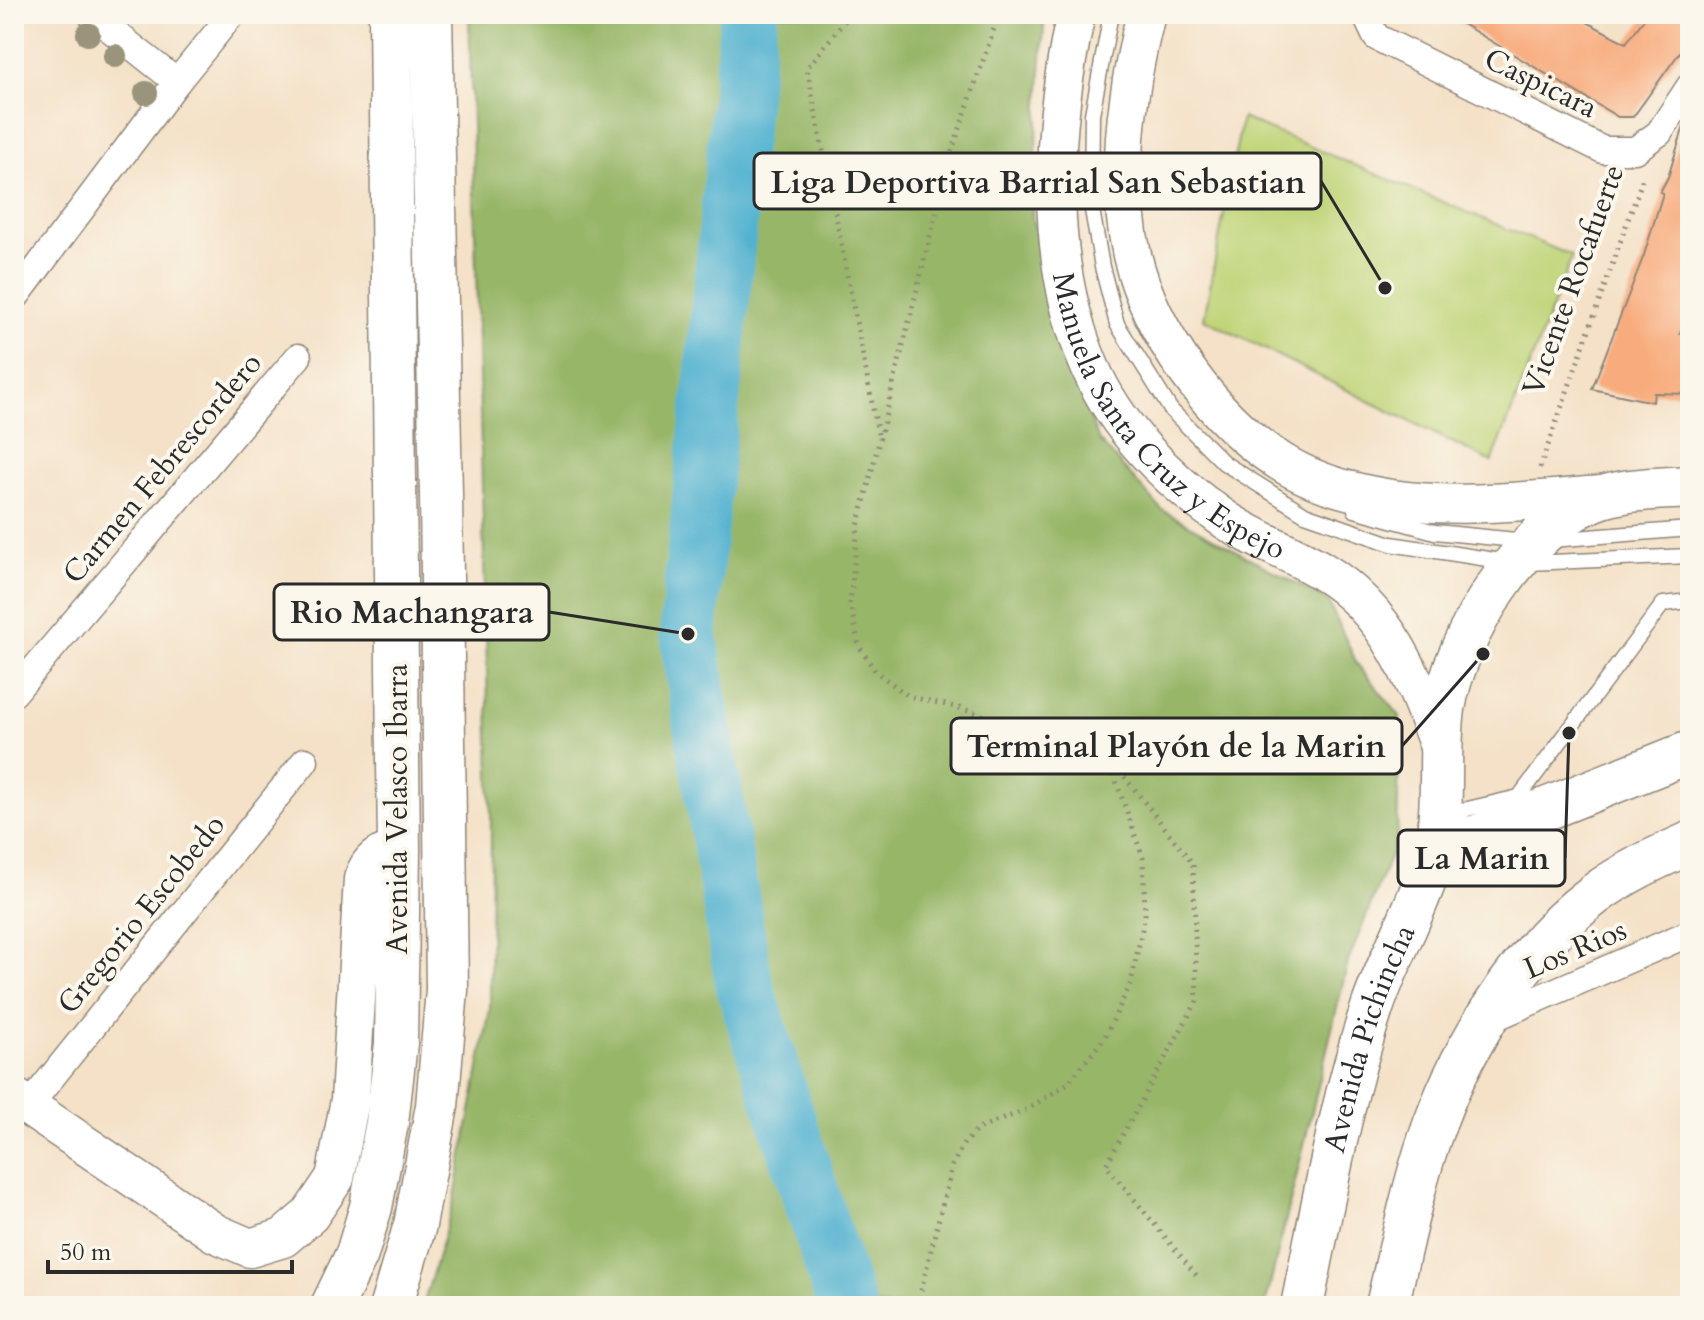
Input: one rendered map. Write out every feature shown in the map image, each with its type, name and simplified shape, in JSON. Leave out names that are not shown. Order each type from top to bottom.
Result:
[{"type":"main road","name":"Avenida Velasco Ibarra","points":[[332,1306],[357,1254],[367,1219],[387,1123],[396,1043],[399,851],[390,14]]},
{"type":"main road","name":"Avenida Velasco Ibarra","points":[[391,1306],[415,1225],[434,1121],[447,990],[431,14]]},
{"type":"main road","name":"Manuela Santa Cruz y Espejo","points":[[1076,14],[1058,133],[1058,232],[1071,316],[1090,369],[1135,439],[1188,492],[1222,518],[1339,582],[1373,613],[1403,656],[1440,749]]},
{"type":"main road","name":"Manuela Santa Cruz y Espejo","points":[[1146,14],[1135,69],[1126,161],[1128,226],[1133,256],[1165,334],[1200,387],[1241,432],[1284,464],[1330,484],[1381,497],[1447,505],[1609,495]]},
{"type":"main road","name":"Avenida Pichincha","points":[[1302,1306],[1356,1060],[1374,1001],[1426,881],[1439,834],[1442,815],[1440,749],[1445,706],[1459,652],[1486,602],[1526,552],[1572,511],[1609,495],[1690,487]]},
{"type":"main road","points":[[1442,815],[1453,833],[1459,837],[1475,837],[1690,752]]},
{"type":"main road","points":[[1387,1306],[1429,1141],[1450,1088],[1485,1021],[1532,955],[1570,914],[1622,876],[1690,843]]},
{"type":"main road","points":[[20,1102],[215,1233],[250,1248],[283,1238],[310,1215],[335,1178],[350,1100],[363,879],[373,860],[382,854],[399,851]]},
{"type":"street","points":[[91,14],[177,82]]},
{"type":"street","points":[[14,299],[232,14]]},
{"type":"street","name":"Caspicara","points":[[1365,14],[1376,37],[1603,150],[1635,150],[1659,133]]},
{"type":"street","points":[[1659,133],[1690,86]]},
{"type":"street","name":"Carmen Febrescordero","points":[[14,693],[298,357]]},
{"type":"street","name":"Gregorio Escobedo","points":[[20,1102],[305,761]]},
{"type":"street","name":"Los Rios","points":[[1485,1021],[1690,933]]},
{"type":"lane","points":[[1111,14],[1092,114],[1091,204],[1102,267],[1117,324],[1171,410],[1224,463],[1305,514],[1391,544],[1526,552],[1690,556]]},
{"type":"lane","points":[[1109,146],[1112,229],[1125,283]]},
{"type":"lane","points":[[1241,456],[1294,488]]},
{"type":"lane","points":[[1345,507],[1435,532],[1526,552],[1690,529]]},
{"type":"lane","points":[[1442,815],[1519,797],[1663,604],[1690,601]]},
{"type":"path","points":[[850,14],[807,68],[879,441]]},
{"type":"path","points":[[999,14],[950,157],[858,526],[850,603],[859,646],[875,671],[908,696],[959,708],[1106,753],[1193,864],[1197,1001],[1106,1165],[1197,1276]]},
{"type":"path","name":"Vicente Rocafuerte","points":[[1529,501],[1659,133]]},
{"type":"path","points":[[917,1306],[952,1166],[964,1143],[978,1129],[1028,1109],[1067,1084],[1104,1039],[1131,983],[1145,915],[1143,858],[1106,753]]},
{"type":"green space","points":[[469,14],[1048,14],[1044,26],[1032,216],[1056,333],[1099,441],[1162,510],[1328,601],[1357,664],[1400,716],[1397,838],[1348,962],[1265,1306],[423,1306],[455,1197],[490,1009],[491,813]]},
{"type":"green space","points":[[1242,118],[1572,256],[1492,462],[1204,319]]},
{"type":"building","points":[[1446,14],[1572,14],[1626,43],[1648,14],[1690,14],[1690,38],[1633,117],[1618,117]]},
{"type":"building","points":[[1684,126],[1690,127],[1690,302],[1680,334],[1690,335],[1690,394],[1654,393],[1653,402],[1592,389],[1644,255],[1663,193],[1660,192]]},
{"type":"waterway","points":[[749,14],[688,634],[744,984],[846,1306]]},
{"type":"place","name":"Liga Deportiva Barrial San Sebastian","points":[[1385,288]]},
{"type":"place","name":"Rio Machangara","points":[[688,634]]},
{"type":"place","name":"Terminal Playón de la Marin","points":[[1483,654]]},
{"type":"place","name":"La Marin","points":[[1569,733]]}]
